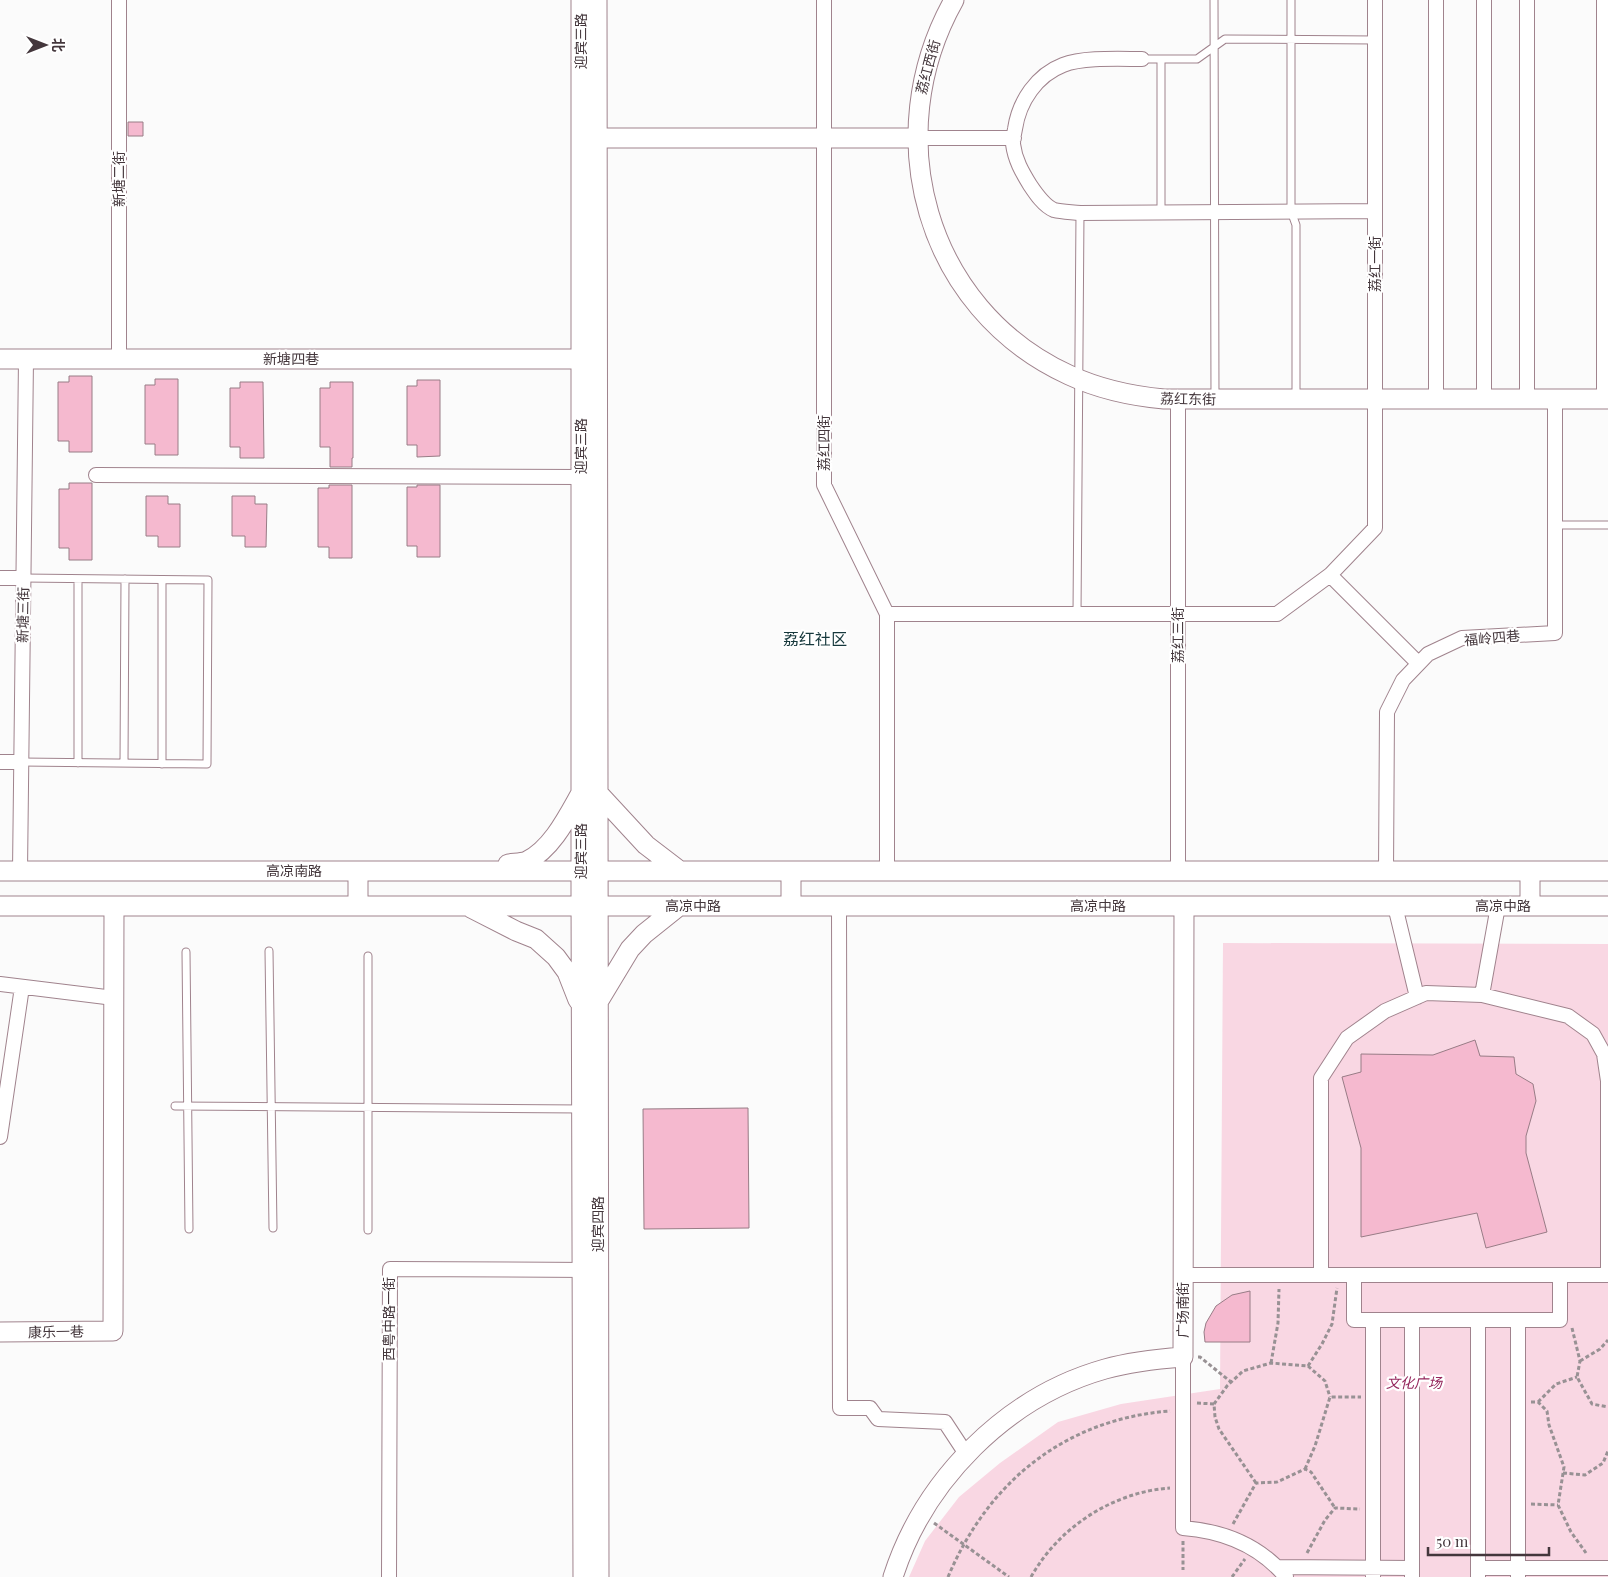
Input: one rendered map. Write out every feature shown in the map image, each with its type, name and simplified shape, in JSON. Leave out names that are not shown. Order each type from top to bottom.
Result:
[{"type":"main road","name":"迎宾三路","points":[[582,0],[581,477],[589,792]]},
{"type":"main road","name":"迎宾三路","points":[[587,902],[589,871],[597,0]]},
{"type":"main road","name":"荔红西街","points":[[917,138],[921,88],[926,64],[934,40],[954,0]]},
{"type":"main road","points":[[597,138],[917,138]]},
{"type":"main road","name":"荔红东街","points":[[917,138],[920,171],[928,212],[940,242],[959,279],[978,305],[1007,335],[1047,364],[1079,379],[1115,392],[1139,397],[1178,399],[1606,399]]},
{"type":"main road","name":"新塘四巷","points":[[0,359],[581,359]]},
{"type":"main road","points":[[470,871],[526,861],[540,851],[559,832],[589,792],[646,845],[680,871]]},
{"type":"main road","name":"高凉南路","points":[[0,871],[589,871]]},
{"type":"main road","points":[[358,871],[358,906]]},
{"type":"main road","points":[[589,871],[1608,871]]},
{"type":"main road","points":[[791,871],[791,906]]},
{"type":"main road","points":[[1530,871],[1530,906]]},
{"type":"main road","points":[[0,906],[468,906],[587,902]]},
{"type":"main road","name":"高凉中路","points":[[587,902],[679,906],[1608,906]]},
{"type":"main road","name":"迎宾四路","points":[[584,1577],[590,1270],[590,1005],[587,902]]},
{"type":"main road","points":[[114,906],[114,998]]},
{"type":"main road","points":[[468,906],[516,931],[536,939],[556,957],[590,1005],[630,949],[644,934],[679,906]]},
{"type":"main road","name":"广场南街","points":[[893,1577],[906,1543],[948,1474],[966,1454],[1007,1418],[1030,1403],[1078,1379],[1103,1370],[1130,1363],[1183,1356],[1184,906]]},
{"type":"main road","name":"康乐一巷","points":[[0,1332],[113,1331],[114,998]]},
{"type":"main road","name":"迎宾四路","points":[[590,1005],[582,1109],[590,1270],[599,1577]]},
{"type":"street","name":"新塘二街","points":[[119,0],[119,359]]},
{"type":"street","name":"荔红四街","points":[[824,0],[824,485],[888,614],[888,871]]},
{"type":"street","name":"荔红一街","points":[[1330,575],[1375,528],[1375,0]]},
{"type":"street","points":[[1436,0],[1436,399]]},
{"type":"street","points":[[1484,0],[1484,399]]},
{"type":"street","points":[[1527,0],[1527,399]]},
{"type":"street","points":[[1604,0],[1606,399]]},
{"type":"street","points":[[1142,59],[1080,61],[1064,64],[1048,72],[1036,83],[1022,105],[1016,123],[1013,142],[1019,167],[1044,203],[1053,209],[1080,213],[1375,211]]},
{"type":"street","points":[[917,138],[1014,138]]},
{"type":"street","name":"新塘三街","points":[[20,871],[26,359]]},
{"type":"street","name":"荔红三街","points":[[1178,399],[1178,871]]},
{"type":"street","name":"福岭四巷","points":[[1386,871],[1387,712],[1403,680],[1428,654],[1462,638],[1555,633],[1555,399]]},
{"type":"street","points":[[96,475],[581,477]]},
{"type":"street","points":[[888,614],[1277,614],[1330,575],[1418,663]]},
{"type":"street","points":[[0,578],[23,578]]},
{"type":"street","points":[[0,762],[21,762]]},
{"type":"street","points":[[838,906],[840,1408],[870,1408],[878,1419],[945,1422],[966,1454]]},
{"type":"street","points":[[1395,906],[1417,997]]},
{"type":"street","points":[[1482,995],[1498,906]]},
{"type":"street","points":[[0,984],[114,998]]},
{"type":"street","points":[[0,1137],[22,987]]},
{"type":"street","points":[[1183,1275],[1279,1275],[1321,1275],[1608,1275],[1608,1081],[1604,1054],[1593,1034],[1568,1016],[1482,995],[1426,993],[1385,1011],[1348,1038],[1321,1078],[1321,1275]]},
{"type":"street","name":"西粤中路一街","points":[[389,1577],[390,1269],[590,1270]]},
{"type":"street","points":[[1354,1275],[1354,1320],[1560,1320],[1560,1275]]},
{"type":"street","points":[[1373,1320],[1373,1572]]},
{"type":"street","points":[[1183,1356],[1183,1528],[1201,1529],[1226,1536],[1252,1548],[1281,1572],[1301,1568],[1412,1572],[1412,1320]]},
{"type":"street","points":[[1478,1320],[1478,1572],[1583,1571],[1608,1568]]},
{"type":"street","points":[[1518,1320],[1518,1572]]},
{"type":"lane","points":[[1214,0],[1215,399]]},
{"type":"lane","points":[[1291,0],[1291,211],[1296,225],[1296,399]]},
{"type":"lane","points":[[1142,59],[1196,59],[1225,39],[1375,40]]},
{"type":"lane","points":[[1161,212],[1162,59]]},
{"type":"lane","points":[[1077,614],[1080,213]]},
{"type":"lane","points":[[1555,525],[1608,525]]},
{"type":"lane","points":[[21,762],[206,764],[208,580],[23,578]]},
{"type":"lane","points":[[78,579],[78,763]]},
{"type":"lane","points":[[124,764],[125,579]]},
{"type":"lane","points":[[162,580],[162,764]]},
{"type":"lane","points":[[269,951],[273,1228]]},
{"type":"lane","points":[[186,952],[189,1229]]},
{"type":"lane","points":[[368,956],[368,1230]]},
{"type":"lane","points":[[175,1106],[582,1109]]},
{"type":"path","points":[[1271,1362],[1278,1323],[1279,1275]]},
{"type":"path","points":[[1308,1366],[1332,1324],[1339,1275]]},
{"type":"path","points":[[1560,1320],[1571,1320],[1580,1361],[1577,1376],[1592,1404],[1608,1407]]},
{"type":"path","points":[[1580,1361],[1600,1348],[1608,1340]]},
{"type":"path","points":[[1183,1356],[1200,1357],[1231,1382]]},
{"type":"path","points":[[1271,1362],[1308,1366],[1325,1381],[1330,1397],[1305,1469],[1276,1482],[1256,1483],[1219,1429],[1215,1417],[1214,1404],[1243,1370],[1271,1362]]},
{"type":"path","points":[[1538,1402],[1556,1384],[1577,1376]]},
{"type":"path","points":[[1330,1397],[1373,1397]]},
{"type":"path","points":[[1518,1401],[1538,1402],[1547,1411],[1564,1467],[1558,1505],[1571,1532],[1588,1557],[1583,1571]]},
{"type":"path","points":[[948,1577],[963,1544],[986,1508],[1005,1486],[1049,1451],[1099,1426],[1154,1412],[1183,1410]]},
{"type":"path","points":[[1603,1463],[1608,1451]]},
{"type":"path","points":[[1563,1473],[1585,1475],[1603,1463],[1608,1463]]},
{"type":"path","points":[[1305,1469],[1311,1472],[1335,1508]]},
{"type":"path","points":[[1226,1536],[1256,1483]]},
{"type":"path","points":[[1031,1577],[1059,1540],[1090,1515],[1125,1498],[1164,1488],[1183,1487]]},
{"type":"path","points":[[1518,1504],[1558,1505]]},
{"type":"path","points":[[1335,1508],[1373,1509]]},
{"type":"path","points":[[1301,1568],[1325,1520],[1335,1508]]},
{"type":"path","points":[[922,1514],[1009,1577]]},
{"type":"path","points":[[1183,1528],[1183,1570]]},
{"type":"path","points":[[1232,1577],[1252,1548]]},
{"type":"green space","name":"文化广场","points":[[1223,943],[1608,944],[1608,1577],[909,1577],[925,1541],[959,1497],[1000,1463],[1058,1422],[1121,1404],[1220,1389]]},
{"type":"building","points":[[128,122],[143,122],[143,136],[128,136]]},
{"type":"building","points":[[69,376],[92,376],[92,452],[69,452],[69,441],[58,441],[58,382],[69,382]]},
{"type":"building","points":[[155,379],[178,379],[178,455],[155,455],[155,444],[145,444],[145,385],[155,385]]},
{"type":"building","points":[[417,380],[440,380],[440,456],[417,457],[417,445],[407,445],[407,386],[417,386]]},
{"type":"building","points":[[240,382],[263,382],[264,458],[240,458],[240,447],[230,447],[230,388],[240,388]]},
{"type":"building","points":[[330,382],[353,382],[352,467],[330,467],[330,447],[320,447],[320,388],[330,388]]},
{"type":"building","points":[[69,483],[92,483],[92,560],[69,560],[69,548],[59,548],[59,489],[69,489]]},
{"type":"building","points":[[329,485],[352,485],[352,558],[329,558],[329,547],[318,547],[318,488],[329,488]]},
{"type":"building","points":[[417,485],[440,485],[440,557],[417,557],[417,546],[407,546],[407,487],[417,487]]},
{"type":"building","points":[[146,496],[168,496],[168,504],[180,504],[180,547],[158,547],[158,536],[146,536]]},
{"type":"building","points":[[232,496],[255,496],[255,504],[267,504],[266,547],[245,547],[245,536],[232,536]]},
{"type":"building","points":[[1475,1040],[1480,1056],[1514,1057],[1516,1074],[1533,1084],[1536,1101],[1526,1136],[1526,1153],[1547,1232],[1486,1248],[1477,1213],[1361,1237],[1361,1148],[1342,1077],[1361,1072],[1361,1054],[1433,1055]]},
{"type":"building","points":[[748,1108],[749,1228],[644,1229],[643,1109]]},
{"type":"building","points":[[1250,1291],[1250,1342],[1205,1342],[1204,1332],[1206,1323],[1216,1306],[1232,1295]]},
{"type":"district","name":"荔红社区","points":[[815,639]]}]
